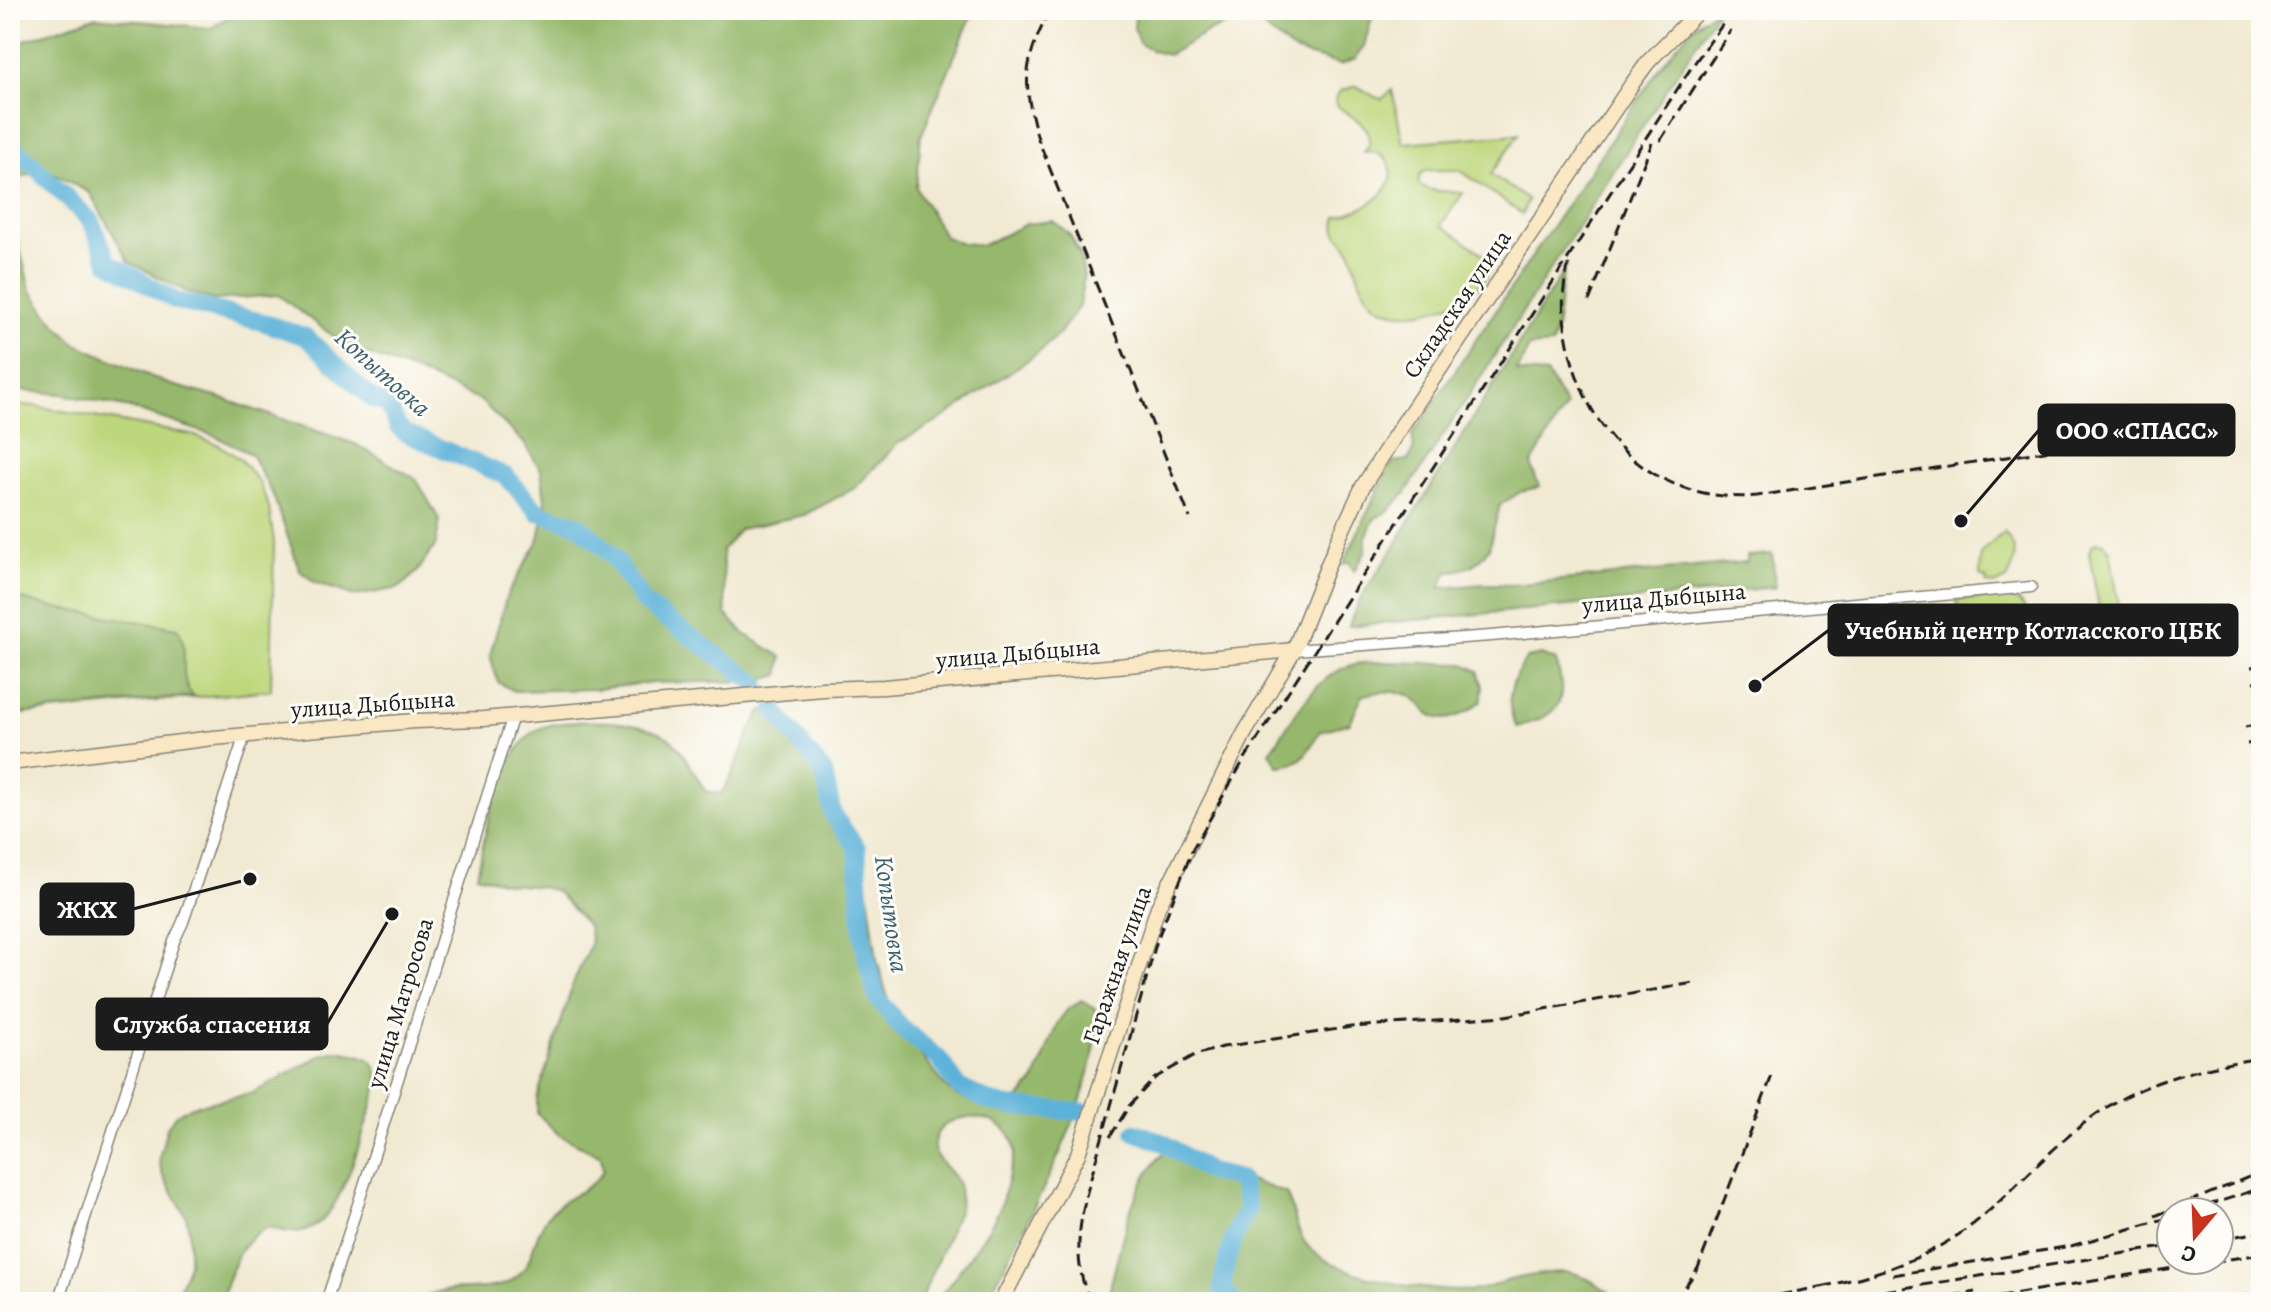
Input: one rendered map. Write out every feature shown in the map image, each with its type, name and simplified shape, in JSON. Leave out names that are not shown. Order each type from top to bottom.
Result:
[{"type":"street","name":"Складская улица","points":[[1294,650],[1356,500],[1398,431],[1632,84],[1648,62],[1699,10]]},
{"type":"street","name":"улица Дыбцына","points":[[10,763],[245,735],[823,689],[884,687],[2031,587]]},
{"type":"street","name":"Гаражная улица","points":[[1001,1302],[1078,1154],[1153,921],[1174,871],[1244,734],[1294,650]]},
{"type":"street","name":"улица Матросова","points":[[326,1302],[513,716]]},
{"type":"street","points":[[58,1302],[174,941],[245,735]]},
{"type":"green space","points":[[239,10],[974,10],[921,136],[916,188],[945,237],[961,243],[983,245],[1026,224],[1053,221],[1070,235],[1080,254],[1084,277],[1079,306],[1059,334],[1038,353],[937,422],[898,443],[855,488],[804,515],[740,529],[722,550],[726,614],[743,633],[782,657],[779,675],[758,681],[649,683],[597,689],[514,691],[498,682],[490,655],[507,595],[538,542],[546,507],[541,470],[524,443],[480,400],[348,347],[278,295],[214,300],[187,292],[129,262],[90,193],[46,169],[21,177],[13,194],[11,214],[30,289],[52,320],[76,344],[168,384],[220,398],[355,444],[416,479],[440,521],[435,546],[417,572],[399,588],[355,596],[316,583],[300,571],[273,495],[251,454],[215,436],[130,408],[61,394],[10,392],[10,45],[95,17],[211,28]]},
{"type":"green space","points":[[1136,10],[1374,10],[1364,46],[1355,59],[1341,65],[1294,51],[1257,22],[1226,25],[1168,55],[1153,51],[1139,43],[1134,28]]},
{"type":"green space","points":[[1718,10],[1405,494],[1388,511],[1374,519],[1366,537],[1365,553],[1354,571],[1349,562],[1343,564],[1388,469],[1393,462],[1408,460],[1413,448],[1412,435],[1649,83],[1689,31]]},
{"type":"green space","points":[[1356,86],[1382,99],[1392,90],[1403,143],[1519,134],[1491,174],[1528,200],[1522,214],[1461,171],[1427,170],[1420,174],[1418,183],[1423,187],[1463,193],[1441,225],[1489,258],[1489,271],[1481,284],[1448,305],[1405,313],[1386,310],[1367,295],[1352,255],[1337,233],[1337,217],[1373,202],[1385,191],[1391,177],[1390,165],[1382,156],[1364,152],[1370,137],[1367,130],[1336,105],[1335,99],[1340,91]]},
{"type":"green space","points":[[1564,270],[1552,345],[1529,347],[1517,372],[1547,374],[1566,406],[1531,464],[1539,487],[1522,491],[1500,505],[1489,548],[1472,566],[1447,573],[1439,588],[1511,585],[1747,562],[1747,556],[1772,554],[1776,587],[1349,626],[1367,588]]},
{"type":"green space","points":[[10,405],[35,406],[192,435],[219,445],[240,459],[259,482],[269,508],[274,542],[271,690],[10,715]]},
{"type":"green space","points":[[2004,532],[2014,549],[2013,566],[2007,579],[1995,585],[1986,583],[1987,579],[1980,576],[1981,553]]},
{"type":"green space","points":[[2097,542],[2104,543],[2110,551],[2120,611],[2111,619],[2100,613],[2089,553],[2091,546]]},
{"type":"green space","points":[[10,596],[56,608],[177,628],[183,645],[185,680],[193,696],[10,715]]},
{"type":"green space","points":[[2003,597],[2021,604],[2029,620],[2031,634],[2010,637],[1982,625],[1961,627],[1957,600]]},
{"type":"green space","points":[[1541,655],[1556,661],[1560,698],[1551,712],[1517,727],[1510,709],[1513,683],[1527,658]]},
{"type":"green space","points":[[1384,662],[1464,664],[1478,671],[1483,686],[1481,701],[1463,714],[1443,719],[1430,714],[1406,694],[1384,692],[1362,696],[1350,723],[1320,731],[1299,760],[1278,766],[1270,752],[1315,689],[1338,671],[1352,665]]},
{"type":"green space","points":[[776,711],[788,720],[843,817],[866,877],[877,960],[897,1030],[946,1087],[957,1096],[985,1107],[1001,1108],[1016,1103],[1035,1080],[1058,1022],[1068,1009],[1082,1001],[1095,1009],[1096,1039],[1089,1075],[1075,1115],[1039,1198],[986,1302],[936,1302],[996,1216],[1014,1157],[1011,1137],[1002,1127],[975,1118],[948,1123],[939,1131],[934,1143],[935,1154],[957,1182],[959,1209],[920,1302],[418,1302],[438,1292],[485,1288],[516,1278],[528,1262],[547,1217],[560,1204],[590,1185],[603,1171],[601,1156],[559,1135],[537,1113],[537,1098],[573,984],[591,942],[588,926],[556,891],[509,884],[477,875],[490,812],[507,767],[529,736],[547,726],[584,721],[625,724],[644,727],[671,740],[705,791],[720,794],[761,712]]},
{"type":"green space","points":[[337,1051],[371,1061],[379,1083],[337,1199],[317,1225],[299,1232],[269,1227],[249,1240],[237,1257],[220,1302],[174,1302],[189,1263],[189,1230],[186,1216],[162,1174],[159,1159],[167,1127],[176,1115],[189,1107],[253,1093],[322,1055]]},
{"type":"green space","points":[[1173,1144],[1211,1166],[1286,1193],[1306,1244],[1319,1256],[1360,1274],[1410,1286],[1457,1291],[1479,1289],[1545,1273],[1565,1272],[1588,1279],[1625,1302],[1111,1302],[1110,1288],[1138,1192],[1147,1174]]},
{"type":"waterway","name":"Копытовка","points":[[10,143],[91,221],[108,262],[176,301],[262,322],[306,337],[372,399],[388,404],[398,427],[405,433],[506,476],[538,512],[579,525],[613,556],[644,603],[757,684]]},
{"type":"waterway","name":"Копытовка","points":[[774,710],[824,773],[833,815],[857,848],[862,929],[877,998],[903,1029],[939,1059],[959,1087],[988,1101],[1011,1107],[1084,1112]]},
{"type":"waterway","name":"Копытовка","points":[[1135,1132],[1164,1143],[1209,1172],[1240,1179],[1248,1208],[1230,1247],[1222,1289],[1234,1302]]},
{"type":"railway","points":[[1050,10],[1034,44],[1028,73],[1029,102],[1038,139],[1190,518]]},
{"type":"railway","points":[[1091,1302],[1079,1261],[1081,1220],[1087,1192],[1157,940],[1193,848],[1244,760],[1691,68],[1733,10]]},
{"type":"railway","points":[[1660,141],[1731,30]]},
{"type":"railway","points":[[1589,301],[1652,143]]},
{"type":"railway","points":[[1569,264],[1563,296],[1567,338],[1579,382],[1593,412],[1612,438],[1634,460],[1660,477],[1689,489],[1722,496],[1757,496],[2096,443]]},
{"type":"railway","points":[[2251,667],[2261,666]]},
{"type":"railway","points":[[2254,682],[2261,681]]},
{"type":"railway","points":[[2245,727],[2261,724]]},
{"type":"railway","points":[[2247,744],[2261,742]]},
{"type":"railway","points":[[1110,1137],[1129,1106],[1155,1078],[1195,1055],[1223,1047],[1351,1027],[1505,1016],[1694,983]]},
{"type":"railway","points":[[1821,1287],[1900,1264],[1955,1237],[1991,1209],[2080,1126],[2121,1099],[2189,1072],[2261,1058]]},
{"type":"railway","points":[[1675,1302],[1698,1268],[1773,1073]]},
{"type":"railway","points":[[2203,1196],[2261,1172]]},
{"type":"railway","points":[[2235,1197],[2261,1188]]},
{"type":"railway","points":[[1893,1275],[2071,1246],[2155,1222]]},
{"type":"railway","points":[[2235,1236],[2261,1232]]},
{"type":"railway","points":[[1814,1302],[2155,1249]]},
{"type":"railway","points":[[1963,1302],[2261,1254]]},
{"type":"railway","points":[[1744,1302],[1830,1285]]},
{"type":"railway","points":[[1915,1302],[1975,1292]]},
{"type":"railway","points":[[2202,1302],[2261,1293]]},
{"type":"place","name":"ООО «СПАСС»","points":[[1961,521]]},
{"type":"place","name":"Учебный центр Котласского ЦБК","points":[[1755,686]]},
{"type":"place","name":"ЖКХ","points":[[250,879]]},
{"type":"place","name":"Служба спасения","points":[[392,914]]}]
